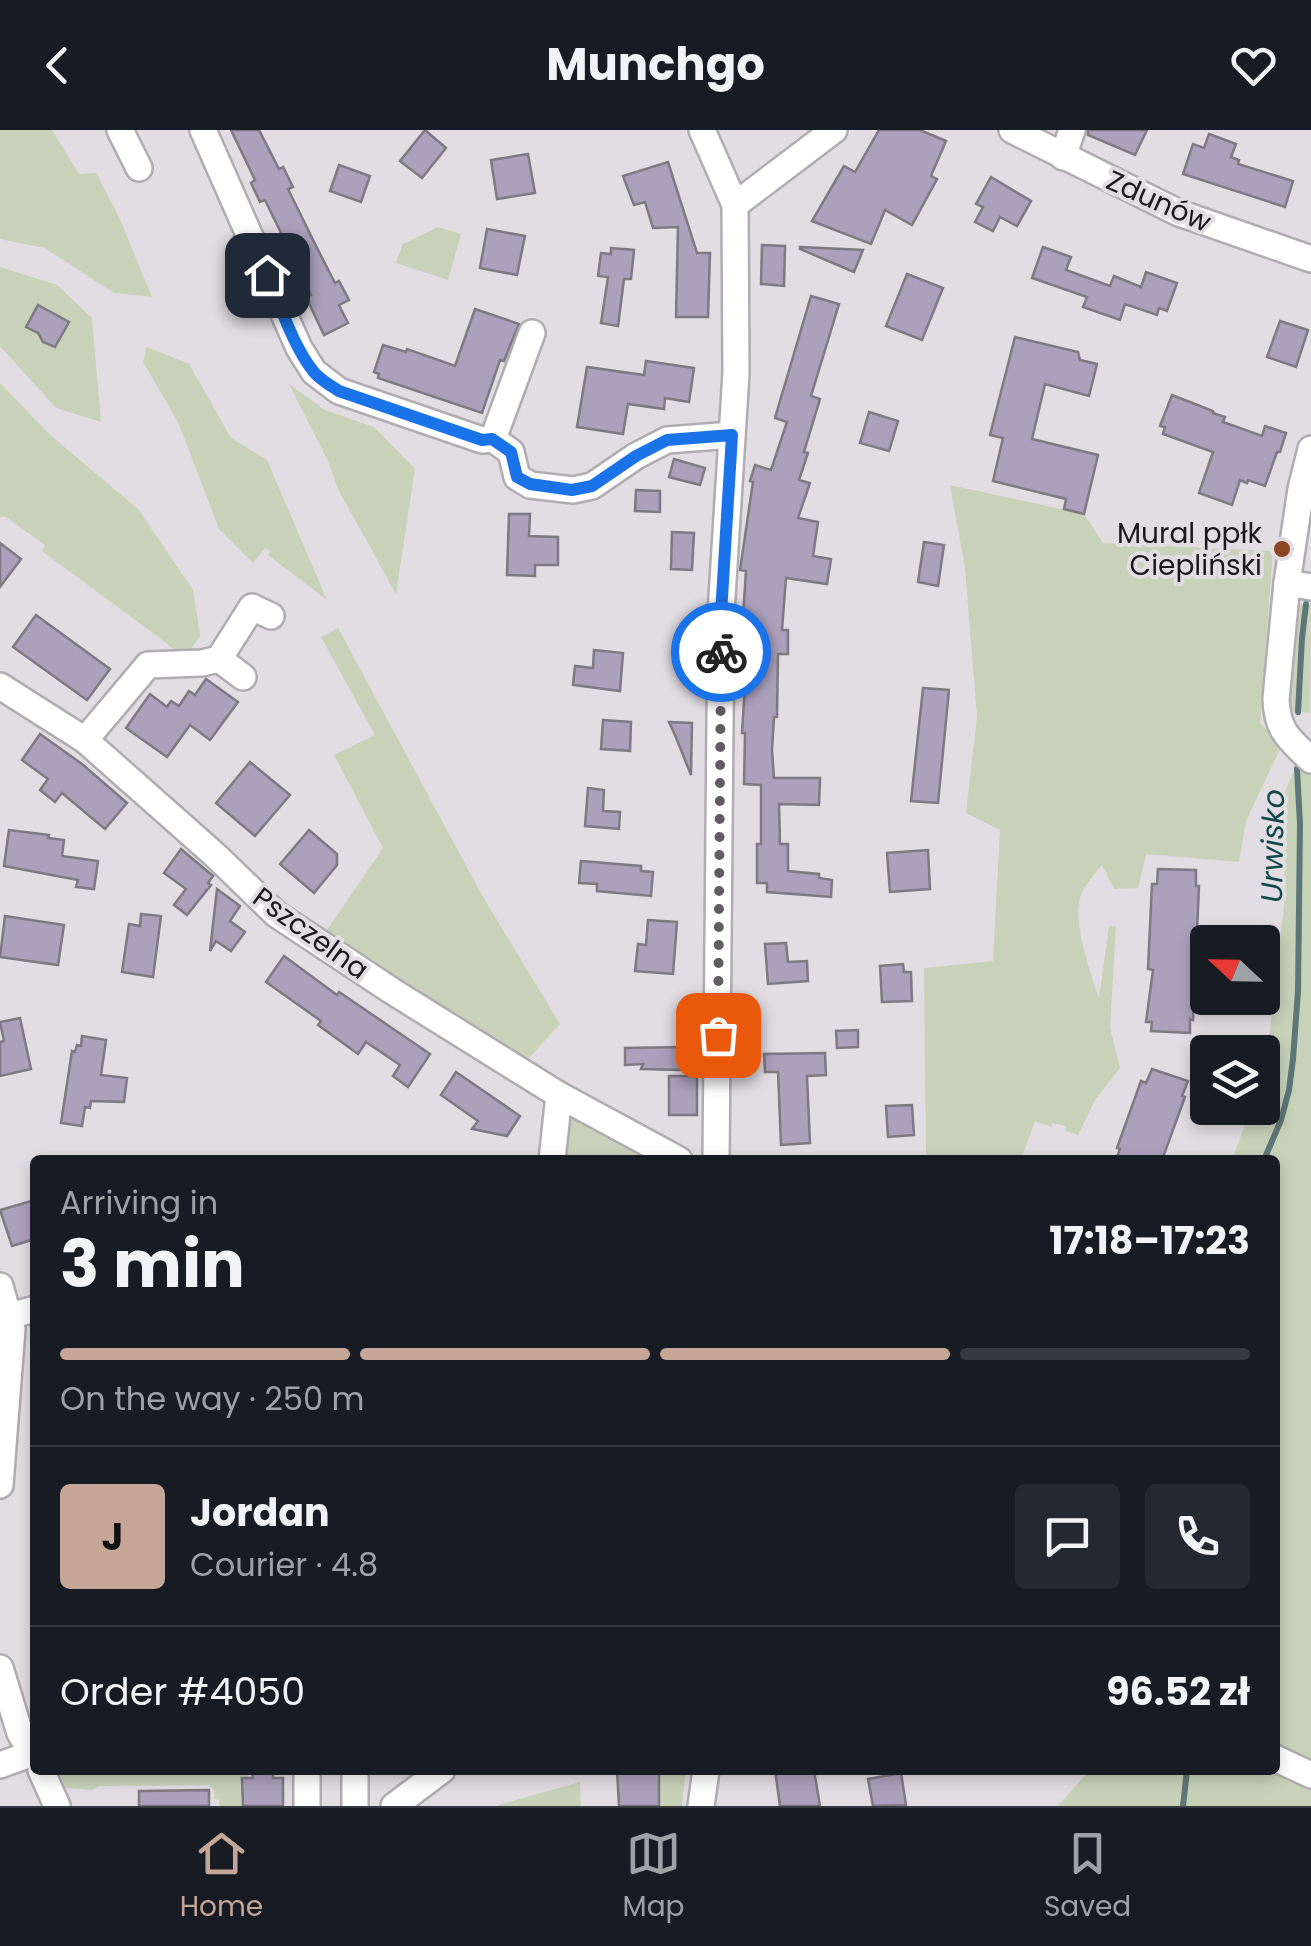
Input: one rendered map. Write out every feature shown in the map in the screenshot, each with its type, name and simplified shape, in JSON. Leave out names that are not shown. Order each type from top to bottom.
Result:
[{"type":"street","points":[[120,130],[139,168]]},
{"type":"street","points":[[202,130],[299,348],[314,372],[339,391],[482,440],[492,439],[511,452],[517,477],[530,484],[572,490],[592,486],[667,440],[732,435]]},
{"type":"street","points":[[702,130],[734,205],[736,373],[721,614],[716,1155]]},
{"type":"street","points":[[734,205],[834,130]]},
{"type":"street","name":"Zdunów","points":[[1012,130],[1179,214],[1311,259]]},
{"type":"street","points":[[1063,157],[1072,130]]},
{"type":"street","points":[[492,439],[532,332]]},
{"type":"street","points":[[1311,449],[1301,490],[1299,585],[1276,699],[1276,716],[1284,733],[1311,760]]},
{"type":"street","points":[[85,740],[148,665],[202,664],[219,659],[252,608],[271,616]]},
{"type":"street","points":[[219,659],[243,677]]},
{"type":"street","name":"Pszczelna","points":[[0,686],[85,740],[276,914],[559,1095],[670,1155]]},
{"type":"street","points":[[553,1155],[559,1095]]},
{"type":"street","points":[[0,1286],[7,1325],[0,1485]]},
{"type":"street","points":[[7,1325],[30,1311]]},
{"type":"street","points":[[0,1668],[20,1733],[30,1750]]},
{"type":"street","points":[[1280,1760],[1311,1775]]},
{"type":"street","points":[[0,1765],[30,1761]]},
{"type":"street","points":[[43,1775],[57,1806]]},
{"type":"street","points":[[307,1775],[307,1806]]},
{"type":"street","points":[[355,1775],[355,1806]]},
{"type":"street","points":[[394,1806],[435,1775]]},
{"type":"street","points":[[701,1806],[705,1775]]},
{"type":"green space","points":[[0,130],[52,130],[79,174],[96,173],[152,297],[114,293],[45,248],[0,239]]},
{"type":"green space","points":[[438,227],[461,234],[448,280],[396,263],[403,244]]},
{"type":"green space","points":[[0,267],[57,285],[92,318],[101,422],[56,408],[0,346]]},
{"type":"green space","points":[[147,347],[189,364],[231,438],[267,460],[327,600],[268,555],[270,551],[265,548],[253,563],[219,529],[179,424],[143,362]]},
{"type":"green space","points":[[0,383],[50,435],[138,509],[193,590],[200,636],[185,657],[42,551],[45,545],[6,517],[0,517]]},
{"type":"green space","points":[[289,384],[325,410],[374,427],[415,469],[396,594],[338,489]]},
{"type":"green space","points":[[950,485],[1084,514],[1103,543],[1273,551],[1260,723],[1282,745],[1246,821],[1239,862],[1146,854],[1138,888],[1114,889],[1102,865],[1090,880],[1078,909],[1084,949],[1099,999],[1109,926],[1116,926],[1110,1028],[1120,1068],[1095,1100],[1078,1135],[1066,1131],[1066,1126],[1052,1123],[1052,1127],[1035,1121],[1023,1155],[926,1155],[924,968],[993,961],[1000,830],[966,813],[977,716],[965,568]]},
{"type":"green space","points":[[1295,604],[1311,605],[1310,713],[1285,711]]},
{"type":"green space","points":[[338,628],[483,897],[560,1024],[527,1060],[325,933],[383,848],[334,755],[375,735],[321,637]]},
{"type":"green space","points":[[1298,763],[1311,773],[1311,1806],[1058,1806],[1086,1775],[1280,1775],[1280,1155],[1234,1155],[1245,1125],[1280,1125],[1280,1035],[1269,1035],[1272,1015],[1280,1015],[1280,941],[1286,888],[1279,833],[1270,824]]},
{"type":"green space","points":[[580,1114],[650,1155],[561,1155],[564,1123]]},
{"type":"green space","points":[[60,1775],[248,1775],[242,1778],[243,1806],[219,1806],[209,1785],[66,1788]]},
{"type":"green space","points":[[659,1775],[685,1775],[682,1806],[659,1806]]},
{"type":"green space","points":[[580,1782],[581,1806],[498,1806],[498,1805]]},
{"type":"building","points":[[231,130],[259,130],[279,169],[283,167],[293,187],[288,189],[316,246],[335,283],[339,281],[349,300],[339,305],[348,323],[324,335],[306,297],[311,295],[293,257],[288,259],[278,240],[283,237],[265,200],[260,202],[251,183],[255,180]]},
{"type":"building","points":[[425,130],[446,148],[422,178],[400,161]]},
{"type":"building","points":[[879,130],[920,130],[946,141],[931,176],[937,179],[912,225],[885,210],[871,244],[812,221],[844,166],[855,172]]},
{"type":"building","points":[[1088,130],[1147,130],[1135,155],[1088,135]]},
{"type":"building","points":[[1209,134],[1236,144],[1231,157],[1239,160],[1238,164],[1293,181],[1285,207],[1183,174],[1193,144],[1204,148]]},
{"type":"building","points":[[528,154],[535,193],[497,199],[491,160]]},
{"type":"building","points":[[668,162],[697,253],[710,253],[708,317],[676,317],[678,227],[653,228],[645,202],[634,205],[623,176]]},
{"type":"building","points":[[339,165],[370,176],[361,202],[330,191]]},
{"type":"building","points":[[991,177],[1031,201],[1017,226],[1000,217],[993,231],[975,222],[983,207],[976,204]]},
{"type":"building","points":[[487,229],[525,236],[517,275],[480,268]]},
{"type":"building","points":[[762,245],[785,246],[784,286],[761,284]]},
{"type":"building","points":[[800,247],[863,250],[854,272]]},
{"type":"building","points":[[1043,247],[1071,257],[1066,270],[1110,286],[1114,276],[1141,287],[1146,272],[1177,283],[1167,311],[1159,308],[1157,315],[1125,304],[1120,320],[1083,307],[1087,297],[1032,278]]},
{"type":"building","points":[[611,248],[634,250],[631,279],[624,279],[618,326],[601,323],[608,277],[598,276],[601,253],[611,254]]},
{"type":"building","points":[[907,274],[943,288],[922,340],[886,326]]},
{"type":"building","points":[[811,296],[839,304],[811,396],[820,399],[804,452],[808,453],[799,480],[810,483],[798,518],[818,522],[813,556],[831,559],[827,584],[786,578],[782,630],[788,630],[788,654],[778,654],[772,750],[774,778],[820,778],[819,805],[779,804],[780,844],[788,844],[788,871],[819,874],[819,878],[832,880],[831,897],[767,892],[767,883],[757,883],[761,785],[744,784],[742,733],[747,653],[743,616],[746,571],[740,570],[753,482],[750,481],[755,465],[771,470],[787,422],[775,418]]},
{"type":"building","points":[[38,305],[69,322],[55,347],[26,327]]},
{"type":"building","points":[[475,309],[519,324],[504,361],[500,360],[482,413],[378,378],[379,374],[374,372],[383,345],[455,366]]},
{"type":"building","points":[[1280,321],[1308,330],[1296,367],[1267,357]]},
{"type":"building","points":[[1015,337],[1078,352],[1080,360],[1097,364],[1089,396],[1045,384],[1032,439],[1098,455],[1084,514],[1064,509],[1066,499],[993,481],[1003,438],[990,435]]},
{"type":"building","points":[[646,361],[694,368],[689,402],[665,398],[664,409],[628,404],[623,434],[577,427],[587,367],[644,375]]},
{"type":"building","points":[[1172,395],[1225,417],[1223,422],[1262,436],[1265,426],[1286,433],[1265,486],[1240,480],[1232,505],[1199,493],[1213,452],[1163,434],[1165,427],[1160,426]]},
{"type":"building","points":[[869,412],[898,421],[889,451],[860,443]]},
{"type":"building","points":[[674,459],[705,468],[700,485],[669,477]]},
{"type":"building","points":[[636,490],[660,491],[660,512],[635,511]]},
{"type":"building","points":[[509,514],[530,514],[529,536],[558,537],[558,565],[535,565],[535,576],[507,575]]},
{"type":"building","points":[[672,532],[694,533],[692,570],[671,569]]},
{"type":"building","points":[[924,542],[944,545],[938,586],[918,582]]},
{"type":"building","points":[[0,543],[21,559],[0,587]]},
{"type":"building","points":[[36,615],[110,669],[87,700],[13,647]]},
{"type":"building","points":[[594,650],[623,653],[620,691],[573,685],[575,666],[593,668]]},
{"type":"building","points":[[206,679],[238,702],[210,740],[190,725],[167,757],[126,728],[150,694],[167,707],[171,701],[179,706],[189,691],[195,695]]},
{"type":"building","points":[[923,688],[949,690],[938,803],[911,801]]},
{"type":"building","points":[[603,720],[631,722],[630,751],[601,749]]},
{"type":"building","points":[[669,722],[692,723],[691,775],[675,735]]},
{"type":"building","points":[[40,734],[127,803],[105,829],[62,793],[55,802],[40,790],[48,779],[22,760]]},
{"type":"building","points":[[250,762],[290,795],[255,836],[216,803]]},
{"type":"building","points":[[588,788],[604,790],[603,811],[620,812],[619,829],[585,826]]},
{"type":"building","points":[[9,830],[64,840],[62,856],[98,861],[94,889],[76,887],[78,880],[4,866]]},
{"type":"building","points":[[309,830],[337,854],[337,865],[314,893],[280,864]]},
{"type":"building","points":[[181,849],[213,876],[208,883],[211,885],[187,915],[174,905],[186,889],[164,873]]},
{"type":"building","points":[[928,850],[930,889],[890,892],[887,853]]},
{"type":"building","points":[[581,861],[641,866],[641,871],[653,872],[651,896],[597,891],[597,884],[579,883]]},
{"type":"building","points":[[1158,869],[1196,870],[1197,925],[1190,925],[1190,1015],[1193,1015],[1190,1033],[1151,1031],[1152,1022],[1146,1022],[1153,970],[1148,969],[1152,884],[1157,884]]},
{"type":"building","points":[[217,889],[240,906],[230,921],[245,932],[231,951],[216,941],[210,951]]},
{"type":"building","points":[[141,914],[161,916],[153,977],[122,972],[129,924],[140,926]]},
{"type":"building","points":[[5,916],[64,925],[58,965],[0,957]]},
{"type":"building","points":[[648,920],[677,922],[673,974],[635,971],[638,944],[646,945]]},
{"type":"building","points":[[786,943],[788,962],[807,961],[808,981],[768,984],[765,944]]},
{"type":"building","points":[[284,956],[430,1054],[408,1087],[393,1076],[400,1065],[366,1042],[358,1054],[318,1025],[321,1021],[266,982]]},
{"type":"building","points":[[903,964],[904,972],[911,972],[912,1001],[882,1002],[880,966]]},
{"type":"building","points":[[20,1018],[31,1069],[0,1076],[0,1042],[4,1041],[0,1022]]},
{"type":"building","points":[[858,1030],[858,1047],[837,1048],[836,1031]]},
{"type":"building","points":[[82,1036],[106,1040],[101,1075],[127,1078],[124,1102],[91,1101],[90,1108],[85,1107],[82,1126],[61,1123],[72,1051],[81,1046]]},
{"type":"building","points":[[680,1047],[680,1070],[625,1065],[625,1048]]},
{"type":"building","points":[[825,1053],[826,1075],[807,1076],[810,1143],[781,1145],[778,1072],[765,1072],[764,1054]]},
{"type":"building","points":[[1152,1069],[1188,1081],[1164,1155],[1118,1155],[1141,1081],[1146,1083]]},
{"type":"building","points":[[456,1072],[520,1116],[507,1136],[472,1129],[478,1121],[441,1095]]},
{"type":"building","points":[[669,1076],[697,1076],[697,1115],[669,1115]]},
{"type":"building","points":[[912,1105],[914,1135],[888,1137],[886,1106]]},
{"type":"building","points":[[30,1201],[30,1241],[12,1246],[0,1210]]},
{"type":"building","points":[[253,1775],[283,1778],[283,1806],[243,1806],[242,1778]]},
{"type":"building","points":[[617,1775],[659,1775],[659,1806],[619,1806]]},
{"type":"building","points":[[776,1775],[815,1775],[820,1806],[780,1806]]},
{"type":"building","points":[[901,1775],[906,1805],[873,1806],[868,1779]]},
{"type":"building","points":[[209,1790],[209,1806],[139,1806],[139,1791]]},
{"type":"waterway","name":"Urwisko","points":[[1298,712],[1306,604]]},
{"type":"waterway","name":"Urwisko","points":[[1266,1155],[1281,1120],[1293,1059],[1298,991],[1297,769]]},
{"type":"waterway","name":"Urwisko","points":[[1183,1806],[1186,1775]]},
{"type":"way so far","points":[[718,1035],[721,652]]},
{"type":"place","name":"Mural ppłk Ciepliński","points":[[1282,549]]},
{"type":"route","points":[[267,275],[299,348],[321,379],[339,391],[482,440],[492,439],[511,452],[517,477],[530,484],[572,490],[592,486],[667,440],[732,435],[721,652]]}]
